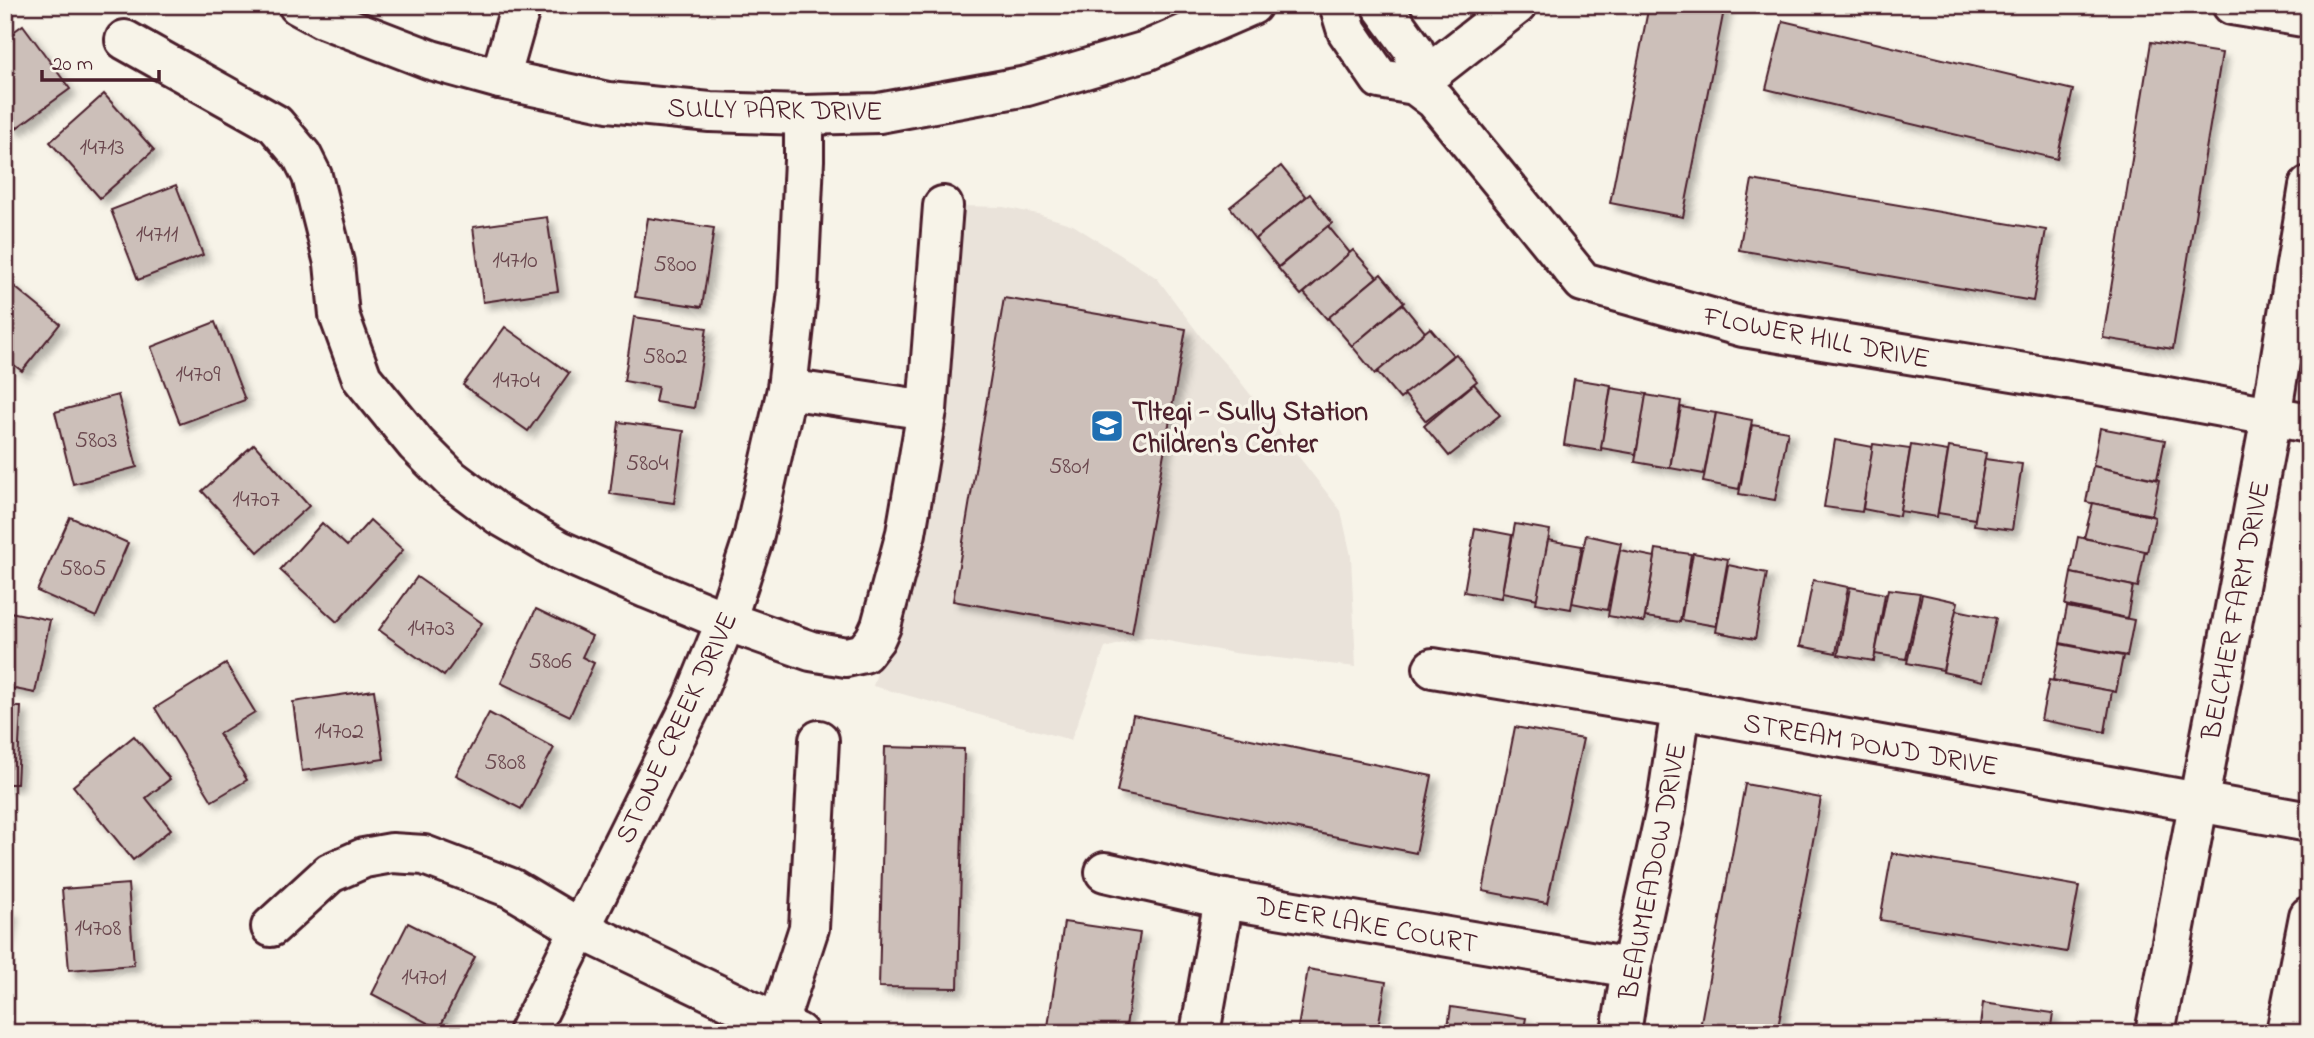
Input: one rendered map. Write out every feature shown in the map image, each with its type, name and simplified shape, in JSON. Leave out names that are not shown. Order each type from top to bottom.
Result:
[{"type":"street","name":"SULLY PARK DRIVE","points":[[298,5],[322,18],[431,60],[500,79],[608,102],[710,112],[803,115],[879,113],[1027,86],[1146,51],[1252,5]]},
{"type":"street","points":[[500,79],[522,5]]},
{"type":"street","points":[[1339,5],[1347,32],[1380,79],[1415,85],[1517,5]]},
{"type":"street","points":[[1381,5],[1414,50],[1415,85]]},
{"type":"street","points":[[2232,5],[2309,18]]},
{"type":"street","points":[[125,40],[275,124],[302,156],[312,176],[334,263],[340,315],[362,378],[416,443],[451,479],[499,515],[559,550],[726,621],[811,651],[846,657],[864,653],[875,639],[881,625],[906,533],[927,410],[943,206]]},
{"type":"street","name":"FLOWER HILL DRIVE","points":[[1415,85],[1435,100],[1583,282],[1742,327],[2129,390],[2309,423]]},
{"type":"street","name":"STONE CREEK DRIVE","points":[[528,1033],[692,704],[726,621],[753,539],[787,389],[798,290],[804,160],[803,115]]},
{"type":"street","name":"BELCHER FARM DRIVE","points":[[2155,1033],[2271,417],[2309,186]]},
{"type":"street","points":[[787,389],[927,410]]},
{"type":"street","name":"STREAM POND DRIVE","points":[[1433,668],[1681,709],[2309,822]]},
{"type":"street","name":"BEAUMEADOW DRIVE","points":[[1621,1033],[1631,968],[1666,809],[1681,709]]},
{"type":"street","points":[[271,927],[330,873],[365,858],[392,853],[424,855],[511,888],[580,929],[783,1030],[809,928],[819,740]]},
{"type":"street","name":"DEER LAKE COURT","points":[[1105,872],[1224,899],[1631,968]]},
{"type":"street","points":[[1200,1033],[1224,899]]},
{"type":"street","points":[[2286,1033],[2309,916]]},
{"type":"shaded area","name":"Tltegi - Sully Station Children's Center","points":[[961,206],[1003,207],[1073,225],[1157,278],[1341,511],[1351,556],[1356,667],[1234,653],[1146,637],[1105,648],[1071,740],[873,686],[935,475]]},
{"type":"building","points":[[1649,5],[1725,5],[1683,217],[1610,203]]},
{"type":"building","points":[[1783,21],[2073,90],[2057,159],[1766,89]]},
{"type":"building","points":[[23,25],[70,89],[15,129],[5,116],[5,38]]},
{"type":"building","points":[[2151,42],[2222,53],[2173,349],[2103,338]]},
{"type":"building","points":[[104,94],[154,150],[100,198],[50,142]]},
{"type":"building","points":[[1281,166],[1306,197],[1255,239],[1230,207]]},
{"type":"building","points":[[1752,180],[2046,230],[2033,301],[1739,250]]},
{"type":"building","points":[[176,185],[203,255],[138,280],[111,210]]},
{"type":"building","points":[[1310,194],[1332,223],[1278,267],[1255,239]]},
{"type":"building","points":[[547,217],[558,291],[483,302],[473,227]]},
{"type":"building","points":[[648,218],[714,228],[702,307],[635,297]]},
{"type":"building","points":[[1328,226],[1350,253],[1301,295],[1278,268]]},
{"type":"building","points":[[1353,250],[1377,277],[1327,319],[1304,293]]},
{"type":"building","points":[[1381,274],[1404,302],[1352,346],[1328,318]]},
{"type":"building","points":[[5,279],[60,324],[22,371],[5,358]]},
{"type":"building","name":"Tltegi - Sully Station Children's Center","points":[[1004,298],[1186,329],[1132,633],[953,601]]},
{"type":"building","points":[[1402,304],[1425,332],[1375,374],[1352,346]]},
{"type":"building","points":[[634,317],[707,328],[694,408],[655,402],[658,387],[624,381]]},
{"type":"building","points":[[215,322],[245,400],[180,424],[151,347]]},
{"type":"building","points":[[505,327],[569,373],[528,431],[463,385]]},
{"type":"building","points":[[1430,328],[1453,355],[1400,399],[1377,372]]},
{"type":"building","points":[[1456,354],[1477,381],[1426,421],[1404,394]]},
{"type":"building","points":[[1574,379],[1611,385],[1601,451],[1564,445]]},
{"type":"building","points":[[1474,384],[1500,415],[1449,456],[1424,426]]},
{"type":"building","points":[[1611,388],[1647,394],[1636,454],[1601,448]]},
{"type":"building","points":[[118,395],[137,467],[73,484],[55,412]]},
{"type":"building","points":[[1646,395],[1681,401],[1670,468],[1635,462]]},
{"type":"building","points":[[1681,407],[1716,413],[1704,474],[1670,468]]},
{"type":"building","points":[[1716,413],[1752,420],[1739,489],[1703,482]]},
{"type":"building","points":[[619,422],[684,431],[674,503],[610,494]]},
{"type":"building","points":[[1752,425],[1788,431],[1775,500],[1739,494]]},
{"type":"building","points":[[2100,428],[2165,440],[2157,479],[2093,466]]},
{"type":"building","points":[[1835,440],[1873,447],[1862,512],[1824,507]]},
{"type":"building","points":[[254,444],[309,506],[258,552],[202,491]]},
{"type":"building","points":[[1873,444],[1910,449],[1899,516],[1863,509]]},
{"type":"building","points":[[1911,445],[1948,451],[1937,517],[1900,511]]},
{"type":"building","points":[[1949,447],[1986,453],[1975,519],[1938,513]]},
{"type":"building","points":[[1985,459],[2022,464],[2012,530],[1974,525]]},
{"type":"building","points":[[2093,466],[2159,480],[2152,515],[2086,502]]},
{"type":"building","points":[[2093,503],[2155,517],[2147,552],[2084,538]]},
{"type":"building","points":[[70,517],[128,543],[96,617],[37,591]]},
{"type":"building","points":[[370,520],[403,550],[337,622],[280,570],[322,523],[347,546]]},
{"type":"building","points":[[1515,524],[1550,530],[1538,599],[1502,592]]},
{"type":"building","points":[[1475,528],[1512,535],[1501,598],[1464,592]]},
{"type":"building","points":[[1586,535],[1621,543],[1607,610],[1572,603]]},
{"type":"building","points":[[2078,537],[2145,551],[2138,587],[2071,573]]},
{"type":"building","points":[[1548,540],[1582,546],[1571,609],[1536,603]]},
{"type":"building","points":[[1656,549],[1691,554],[1680,622],[1645,617]]},
{"type":"building","points":[[1620,550],[1655,557],[1644,622],[1608,616]]},
{"type":"building","points":[[1693,553],[1728,559],[1716,626],[1681,620]]},
{"type":"building","points":[[1728,565],[1767,573],[1755,639],[1716,632]]},
{"type":"building","points":[[2071,573],[2133,586],[2127,618],[2065,605]]},
{"type":"building","points":[[417,577],[482,623],[444,676],[379,630]]},
{"type":"building","points":[[1813,580],[1848,587],[1836,653],[1800,646]]},
{"type":"building","points":[[1850,587],[1885,594],[1874,661],[1838,655]]},
{"type":"building","points":[[1888,589],[1920,593],[1906,659],[1875,654]]},
{"type":"building","points":[[1922,594],[1958,602],[1943,670],[1907,663]]},
{"type":"building","points":[[2067,607],[2134,620],[2127,656],[2060,643]]},
{"type":"building","points":[[536,609],[592,636],[582,657],[594,663],[570,716],[501,683]]},
{"type":"building","points":[[1956,610],[1996,618],[1983,681],[1943,672]]},
{"type":"building","points":[[5,611],[50,620],[35,693],[5,687]]},
{"type":"building","points":[[2060,644],[2123,656],[2116,692],[2053,680]]},
{"type":"building","points":[[226,664],[255,712],[219,734],[247,780],[212,801],[155,708]]},
{"type":"building","points":[[2049,680],[2112,691],[2105,732],[2041,720]]},
{"type":"building","points":[[374,690],[384,759],[302,771],[293,702]]},
{"type":"building","points":[[5,707],[21,707],[17,784],[5,784]]},
{"type":"building","points":[[489,713],[554,748],[521,809],[456,775]]},
{"type":"building","points":[[1133,715],[1432,776],[1416,853],[1117,792]]},
{"type":"building","points":[[1515,727],[1583,739],[1547,903],[1483,891]]},
{"type":"building","points":[[134,736],[170,779],[146,798],[171,829],[133,860],[73,786]]},
{"type":"building","points":[[885,747],[964,749],[958,988],[879,987]]},
{"type":"building","points":[[1745,784],[1821,798],[1777,1033],[1699,1033]]},
{"type":"building","points":[[1892,853],[2079,886],[2067,952],[1880,920]]},
{"type":"building","points":[[128,884],[134,965],[69,970],[62,889]]},
{"type":"building","points":[[5,911],[11,912],[5,943]]},
{"type":"building","points":[[1064,922],[1140,933],[1125,1033],[1047,1033]]},
{"type":"building","points":[[408,923],[475,957],[439,1029],[372,994]]},
{"type":"building","points":[[1308,969],[1386,982],[1377,1033],[1297,1033]]},
{"type":"building","points":[[1983,1003],[2053,1013],[2050,1033],[1979,1033]]},
{"type":"building","points":[[1451,1007],[1526,1018],[1523,1033],[1447,1033]]},
{"type":"place","name":"Tltegi - Sully Station Children's Center","points":[[1107,426]]}]
